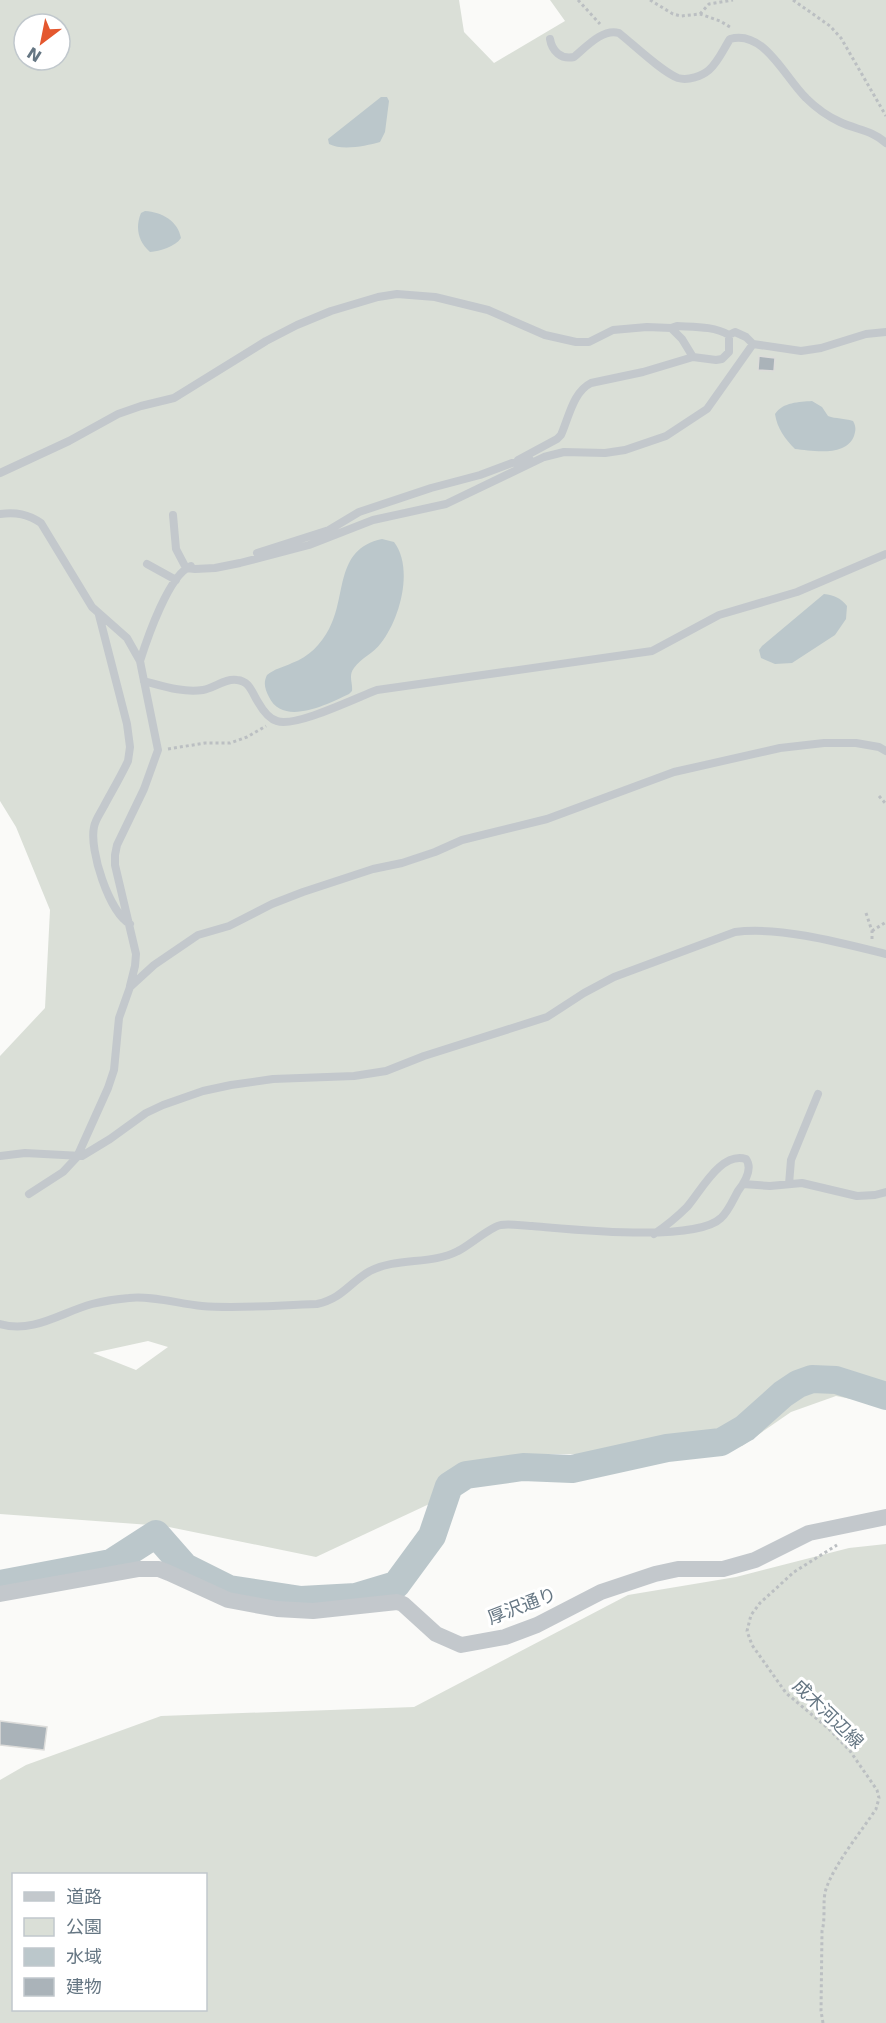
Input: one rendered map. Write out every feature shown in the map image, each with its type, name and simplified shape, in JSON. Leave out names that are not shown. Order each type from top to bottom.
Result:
[{"type":"street","name":"厚沢通り","points":[[0,1594],[139,1569],[159,1569],[228,1600],[277,1609],[320,1611],[397,1602],[404,1604],[436,1634],[461,1645],[505,1637],[537,1625],[601,1592],[655,1574],[678,1569],[723,1569],[755,1560],[809,1533],[886,1517]]},
{"type":"lane","points":[[550,39],[554,51],[569,58],[574,57],[607,32],[619,33],[663,68],[678,78],[686,79],[708,71],[730,39],[740,36],[769,52],[805,98],[822,112],[841,123],[877,135],[886,143]]},
{"type":"lane","points":[[0,473],[69,441],[118,414],[174,398],[266,341],[297,325],[370,299],[397,294],[435,297],[488,310],[545,335],[576,342],[589,342],[613,330],[647,327],[677,326],[717,329],[729,335]]},
{"type":"lane","points":[[671,328],[682,339],[693,357]]},
{"type":"lane","points":[[729,335],[735,332],[746,337],[753,344],[801,351],[821,348],[866,334],[886,332]]},
{"type":"lane","points":[[140,661],[153,622],[176,580],[186,568],[196,564],[214,563],[257,554],[310,538],[330,530],[359,512],[512,463],[561,435],[577,395],[584,387],[591,383],[643,372],[693,357],[722,359],[729,352],[729,335]]},
{"type":"lane","points":[[512,463],[564,452],[605,453],[625,450],[666,436],[707,409],[753,344]]},
{"type":"lane","points":[[173,515],[176,549],[186,568],[195,570],[215,568],[309,545],[373,520],[446,504],[544,457]]},
{"type":"lane","points":[[0,514],[20,513],[41,523],[99,614],[127,638],[140,661],[158,750],[144,789],[117,845],[115,855],[115,865],[136,954],[130,987],[119,1018],[114,1070],[76,1157],[63,1172],[29,1194]]},
{"type":"lane","points":[[144,681],[188,691],[203,690],[227,680],[243,681],[250,686],[258,702],[275,721],[290,722],[335,708],[377,690],[652,651],[719,615],[797,592],[886,554]]},
{"type":"lane","points":[[147,564],[176,580]]},
{"type":"lane","points":[[99,614],[130,747],[128,761],[93,828],[99,868],[110,897],[124,920],[130,924]]},
{"type":"lane","points":[[130,987],[182,944],[198,935],[248,918],[282,900],[373,869],[402,863],[462,840],[547,819],[674,772],[791,747],[824,743],[856,743],[884,747]]},
{"type":"lane","points":[[0,1156],[25,1153],[76,1157],[90,1153],[146,1113],[179,1098],[231,1085],[354,1076],[386,1071],[424,1056],[547,1017],[614,977],[735,932],[765,931],[886,954]]},
{"type":"lane","points":[[789,1184],[791,1160],[818,1094]]},
{"type":"lane","points":[[0,1324],[26,1326],[49,1321],[92,1304],[132,1297],[202,1306],[317,1304],[329,1301],[370,1271],[390,1264],[427,1261],[457,1252],[499,1224],[654,1234],[691,1229],[714,1223],[721,1218],[749,1171],[749,1163],[746,1159],[736,1157],[724,1163],[687,1207],[654,1234]]},
{"type":"lane","points":[[743,1184],[770,1186],[802,1184],[857,1196],[886,1192]]},
{"type":"path","points":[[578,0],[607,32]]},
{"type":"path","points":[[650,0],[673,14],[681,16],[700,14],[720,21],[740,36]]},
{"type":"path","points":[[700,14],[709,4],[734,0]]},
{"type":"path","points":[[793,0],[830,26],[841,38],[886,116]]},
{"type":"path","points":[[158,750],[239,741],[275,721]]},
{"type":"path","points":[[879,796],[886,804]]},
{"type":"path","points":[[866,913],[872,931],[873,951]]},
{"type":"path","points":[[872,931],[886,922]]},
{"type":"path","name":"成木河辺線","points":[[823,2023],[821,2012],[822,1931],[825,1892],[831,1877],[876,1809],[879,1798],[877,1790],[850,1751],[829,1729],[786,1693],[752,1645],[747,1631],[751,1615],[759,1603],[794,1572],[839,1544]]},
{"type":"green space","points":[[0,0],[459,0],[464,32],[494,63],[565,21],[550,0],[886,0],[886,1406],[836,1396],[791,1412],[742,1446],[665,1454],[536,1454],[316,1557],[164,1526],[0,1514],[0,1056],[45,1008],[50,910],[16,827],[0,801]],"holes":[[[148,1341],[168,1347],[136,1370],[93,1353]]]},
{"type":"green space","points":[[886,1544],[886,2023],[0,2023],[0,1780],[26,1765],[161,1716],[414,1707],[628,1595],[736,1577],[849,1548]]},
{"type":"water","points":[[381,97],[387,97],[389,101],[385,132],[380,142],[347,147],[329,144],[328,139]]},
{"type":"water","points":[[145,211],[168,218],[173,222],[181,238],[163,250],[150,252],[140,239],[138,229],[139,218]]},
{"type":"water","points":[[812,401],[822,407],[828,416],[853,421],[855,432],[850,443],[837,450],[828,451],[795,449],[791,445],[780,429],[775,414],[787,405]]},
{"type":"water","points":[[382,539],[394,542],[400,553],[404,579],[399,607],[388,633],[378,647],[360,661],[352,671],[352,691],[349,694],[318,707],[295,712],[284,711],[276,706],[269,697],[265,681],[267,675],[304,657],[318,645],[329,629],[334,616],[349,563],[367,544]]},
{"type":"water","points":[[824,594],[837,597],[847,606],[846,619],[835,635],[792,663],[775,664],[761,658],[759,650],[762,646]]},
{"type":"building","points":[[759,356],[775,358],[774,371],[758,370]]},
{"type":"building","points":[[0,1721],[47,1727],[44,1750],[0,1745]]},
{"type":"waterway","points":[[0,1584],[111,1563],[156,1534],[185,1567],[229,1589],[301,1600],[356,1597],[396,1585],[432,1536],[449,1486],[466,1475],[523,1467],[572,1469],[667,1448],[721,1442],[745,1428],[783,1394],[798,1384],[812,1379],[836,1380],[886,1396]]}]
